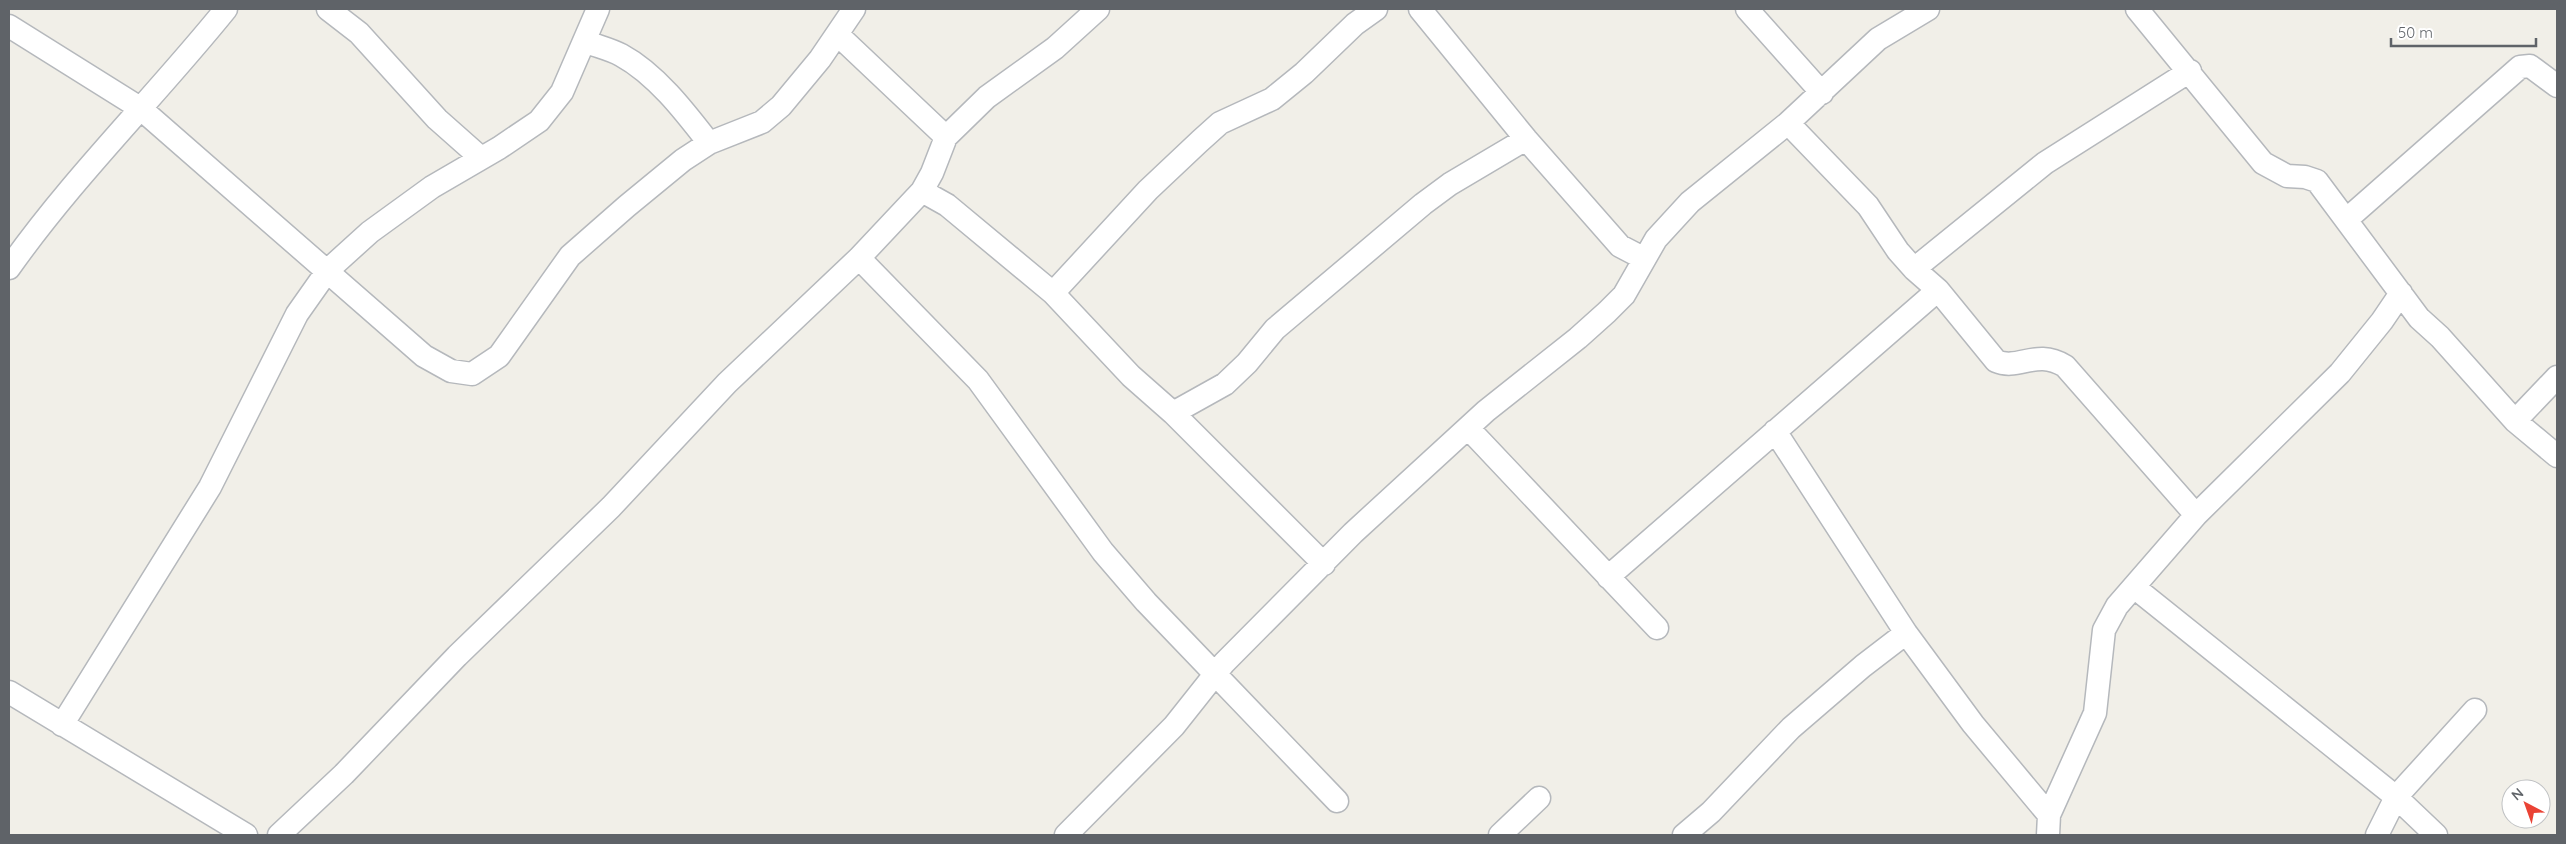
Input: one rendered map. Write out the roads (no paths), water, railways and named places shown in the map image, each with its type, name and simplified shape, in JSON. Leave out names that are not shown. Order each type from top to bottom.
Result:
[{"type":"street","points":[[9,268],[63,196],[183,62],[226,9]]},
{"type":"street","points":[[328,9],[359,33],[437,119],[481,158]]},
{"type":"street","points":[[9,26],[140,108],[328,270],[424,356],[451,370],[472,374],[498,356],[570,256],[676,166],[709,142],[762,122],[781,106],[820,58],[854,9]]},
{"type":"street","points":[[279,835],[344,774],[457,656],[611,507],[727,384],[859,258],[922,191],[932,173],[946,137],[987,97],[1055,48],[1098,9]]},
{"type":"street","points":[[1053,293],[1148,190],[1206,135],[1220,124],[1272,99],[1304,73],[1355,24],[1376,9]]},
{"type":"street","points":[[1420,9],[1526,139],[1620,246],[1643,258]]},
{"type":"street","points":[[1747,9],[1822,93]]},
{"type":"street","points":[[1066,835],[1174,726],[1216,673],[1392,495],[1468,428],[1608,312],[1624,295],[1643,258],[1656,239],[1690,202],[1788,123],[1878,39],[1928,9]]},
{"type":"street","points":[[2136,9],[2190,71],[2263,163],[2288,176],[2305,177],[2316,181],[2419,318],[2440,337],[2515,421],[2557,456]]},
{"type":"street","points":[[62,725],[210,487],[297,314],[328,270],[378,226],[432,187],[539,121],[562,92],[584,42],[595,10]]},
{"type":"street","points":[[837,34],[946,137]]},
{"type":"street","points":[[584,42],[621,55],[651,78],[677,102],[709,142]]},
{"type":"street","points":[[2346,220],[2520,67],[2530,66],[2557,86]]},
{"type":"street","points":[[1914,269],[2045,163],[2190,71]]},
{"type":"street","points":[[1788,123],[1868,206],[1898,251],[1914,269],[1938,290],[1996,361],[2005,365],[2038,358],[2055,360],[2065,366],[2196,515]]},
{"type":"street","points":[[1173,413],[1225,384],[1247,363],[1275,329],[1423,204],[1450,184],[1526,139]]},
{"type":"street","points":[[922,191],[947,205],[1053,293],[1131,376],[1173,413],[1324,564]]},
{"type":"street","points":[[859,258],[978,380],[1103,552],[1146,602],[1338,801]]},
{"type":"street","points":[[1608,577],[1938,290]]},
{"type":"street","points":[[2049,825],[2095,713],[2104,630],[2117,606],[2196,515],[2340,373],[2401,294]]},
{"type":"street","points":[[2515,421],[2557,377]]},
{"type":"street","points":[[1468,428],[1657,628]]},
{"type":"street","points":[[1775,431],[1906,633],[2049,825]]},
{"type":"street","points":[[2134,587],[2396,797],[2436,835]]},
{"type":"street","points":[[1684,835],[1711,812],[1785,734],[1863,666],[1906,633]]},
{"type":"street","points":[[9,692],[246,835]]},
{"type":"street","points":[[2377,835],[2396,797],[2475,710]]},
{"type":"street","points":[[1500,835],[1539,798]]}]
